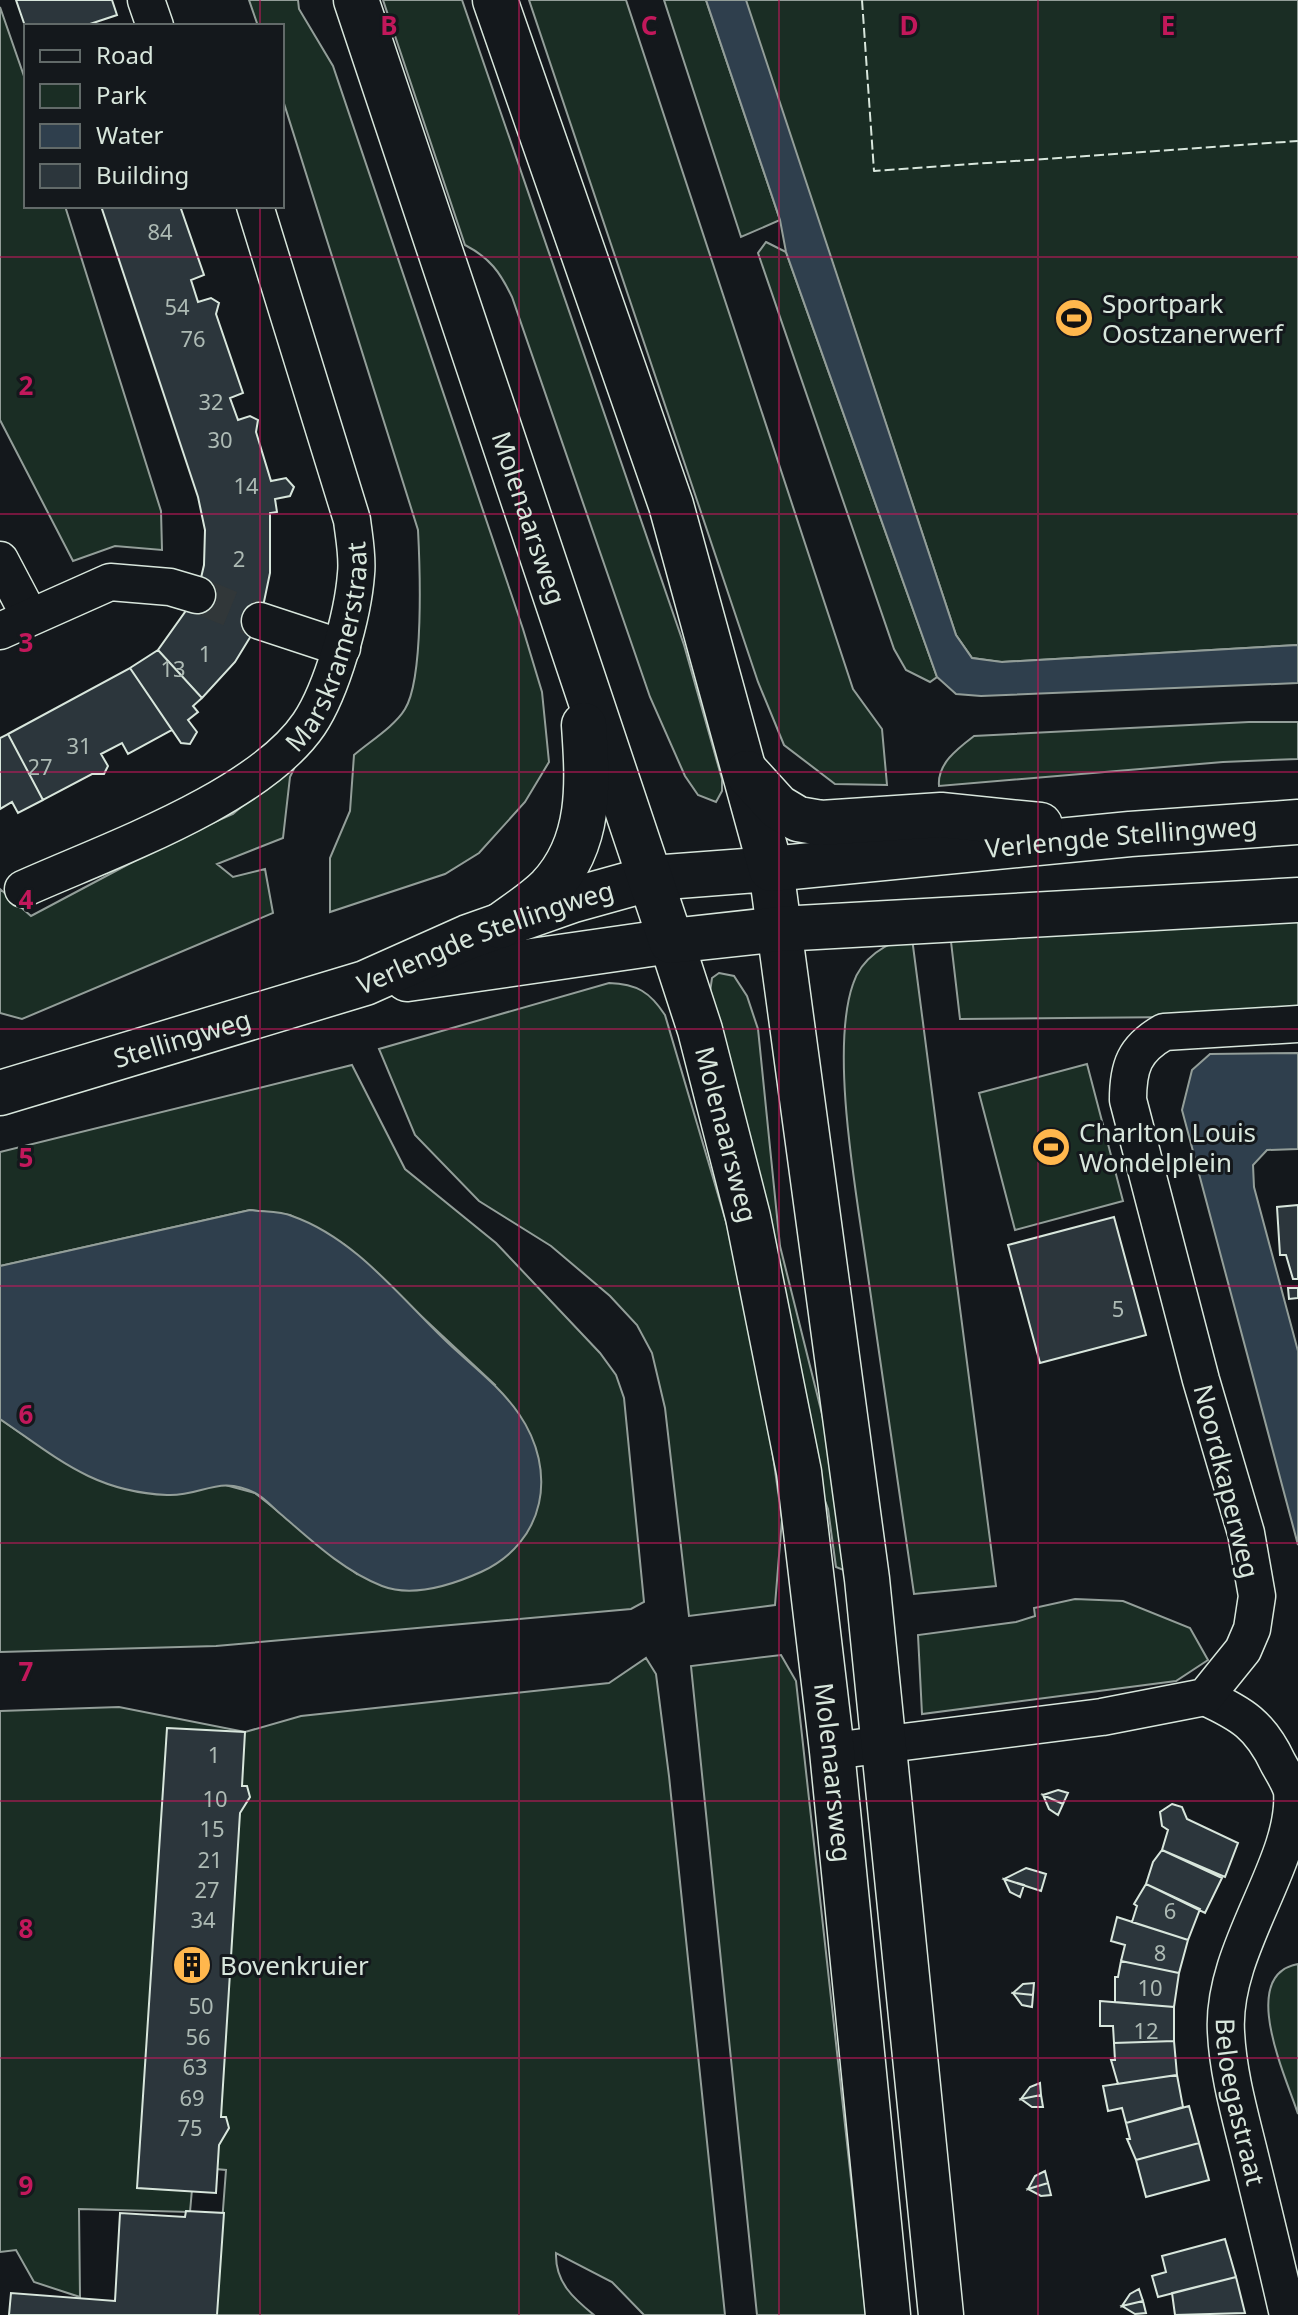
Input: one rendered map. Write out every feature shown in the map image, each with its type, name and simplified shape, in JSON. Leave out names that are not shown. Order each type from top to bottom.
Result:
[{"type":"street","points":[[146,0],[154,24]]},
{"type":"street","name":"Molenaarsweg","points":[[356,0],[652,878],[700,1030],[751,1233],[784,1384],[825,1684],[888,2315]]},
{"type":"street","name":"Molenaarsweg","points":[[495,0],[671,505],[771,869],[867,1579],[941,2315]]},
{"type":"street","name":"Marskramerstraat","points":[[23,889],[212,803],[261,772],[309,724],[342,648],[356,573],[352,520],[256,208]]},
{"type":"street","points":[[0,560],[14,623],[110,582],[170,587],[197,595]]},
{"type":"street","points":[[260,621],[342,648]]},
{"type":"street","points":[[500,926],[549,888],[571,854],[585,819],[588,785],[581,667]]},
{"type":"street","points":[[747,773],[778,807],[798,819],[821,823],[941,815],[1130,834]]},
{"type":"street","name":"Verlengde Stellingweg","points":[[365,983],[500,926],[652,878],[1130,834],[1298,822]]},
{"type":"street","name":"Verlengde Stellingweg","points":[[365,983],[780,929],[1298,900]]},
{"type":"street","name":"Stellingweg","points":[[3,1087],[365,983]]},
{"type":"street","name":"Noordkaperweg","points":[[1205,1697],[1243,1650],[1252,1629],[1257,1596],[1246,1533],[1201,1380],[1128,1100],[1128,1077],[1133,1058],[1146,1042],[1164,1032],[1298,1024]]},
{"type":"street","points":[[832,1751],[1102,1717],[1205,1697]]},
{"type":"street","name":"Beloegastraat","points":[[1205,1697],[1242,1714],[1267,1740],[1292,1791],[1294,1829],[1282,1866],[1228,1991],[1225,2029],[1231,2078],[1288,2315]]},
{"type":"green space","points":[[249,0],[298,0],[299,9],[333,66],[523,629],[542,692],[549,762],[525,802],[479,853],[445,874],[330,912],[330,858],[350,811],[354,755],[395,722],[411,694],[418,649],[418,530],[284,103],[284,24],[257,24]]},
{"type":"green space","points":[[383,0],[462,0],[684,645],[722,779],[722,791],[716,802],[698,795],[685,776],[650,697],[512,297],[493,266],[465,245]]},
{"type":"green space","points":[[529,0],[626,0],[853,689],[882,729],[887,785],[835,784],[784,745],[758,682]]},
{"type":"green space","points":[[664,0],[706,0],[780,220],[741,237]]},
{"type":"green space","name":"Sportpark Oostzanerwerf","points":[[745,0],[1298,0],[1298,645],[1001,662],[972,658],[956,635]]},
{"type":"green space","points":[[0,7],[24,76],[24,208],[66,208],[161,511],[162,550],[115,546],[73,561],[0,420]]},
{"type":"green space","points":[[766,242],[786,252],[937,677],[930,682],[906,670],[894,649],[758,253]]},
{"type":"green space","points":[[1298,722],[1298,759],[1223,762],[939,786],[945,764],[974,736]]},
{"type":"green space","points":[[300,756],[290,777],[283,838],[217,864],[233,877],[265,869],[273,913],[22,1019],[0,1013],[0,889],[31,916],[174,840],[233,814]]},
{"type":"green space","points":[[1298,920],[1298,1006],[1178,1017],[960,1019],[950,933]]},
{"type":"green space","points":[[912,938],[996,1586],[914,1594],[851,1160],[844,1082],[847,1012],[857,975],[868,959],[884,947]]},
{"type":"green space","points":[[719,973],[734,976],[747,996],[758,1029],[780,1246],[827,1434],[846,1571],[836,1567],[828,1509],[803,1442],[709,999],[712,978]]},
{"type":"green space","points":[[609,983],[642,991],[654,1000],[665,1015],[737,1259],[760,1365],[782,1519],[775,1605],[689,1616],[665,1408],[652,1353],[637,1325],[610,1296],[551,1246],[479,1201],[415,1135],[379,1049]]},
{"type":"green space","name":"Charlton Louis Wondelplein","points":[[1087,1064],[1123,1201],[1015,1230],[979,1093]]},
{"type":"green space","points":[[352,1065],[405,1169],[496,1243],[600,1353],[616,1375],[624,1398],[644,1602],[631,1609],[216,1646],[0,1652],[0,1419],[31,1440],[195,1491],[218,1483],[255,1493],[357,1574],[495,1385],[345,1245],[290,1215],[250,1210],[0,1266],[0,1152]]},
{"type":"green space","points":[[1075,1599],[1123,1601],[1190,1628],[1208,1660],[1176,1681],[922,1714],[918,1635],[1016,1622],[1035,1616],[1034,1608]]},
{"type":"green space","points":[[781,1655],[796,1681],[866,2315],[757,2315],[691,1666]]},
{"type":"green space","points":[[646,1658],[656,1674],[669,1776],[725,2315],[644,2315],[612,2282],[556,2253],[562,2281],[572,2296],[594,2315],[215,2315],[226,2170],[194,2167],[190,2212],[79,2209],[80,2297],[34,2282],[16,2250],[0,2252],[0,1711],[119,1707],[245,1732],[301,1716],[609,1683]]},
{"type":"green space","points":[[1298,1964],[1298,2114],[1277,2054],[1268,2007],[1271,1987],[1280,1972]]},
{"type":"water","points":[[706,0],[746,0],[956,635],[972,658],[1002,662],[1298,645],[1298,683],[981,696],[956,694],[937,677],[786,252],[780,220]]},
{"type":"water","points":[[1298,1053],[1298,1149],[1267,1150],[1253,1165],[1254,1187],[1298,1351],[1298,1545],[1182,1110],[1192,1070],[1210,1054]]},
{"type":"water","points":[[250,1210],[292,1216],[315,1226],[356,1254],[494,1384],[519,1414],[539,1459],[539,1503],[532,1524],[520,1543],[503,1559],[481,1572],[445,1585],[406,1591],[382,1586],[317,1546],[255,1493],[231,1486],[179,1495],[118,1487],[78,1470],[0,1419],[0,1266]]},
{"type":"building","points":[[16,0],[112,0],[117,15],[90,24],[24,24]]},
{"type":"building","points":[[102,208],[181,208],[204,275],[191,280],[198,302],[211,298],[219,303],[216,314],[243,393],[230,398],[238,420],[250,416],[258,420],[256,432],[271,481],[286,478],[294,487],[290,496],[275,499],[277,512],[270,513],[270,573],[260,621],[235,662],[202,698],[158,650],[197,595],[204,565],[205,530],[198,497]]},
{"type":"building","points":[[158,650],[202,698],[193,706],[198,712],[188,720],[197,732],[190,744],[181,743],[130,668]]},
{"type":"building","points":[[130,668],[172,730],[128,754],[122,743],[101,754],[108,766],[104,774],[92,774],[43,800],[8,734]]},
{"type":"building","points":[[8,734],[43,800],[18,813],[12,802],[0,809],[0,738]]},
{"type":"building","points":[[1298,1205],[1298,1279],[1293,1279],[1286,1255],[1280,1255],[1277,1207]]},
{"type":"building","points":[[1114,1217],[1146,1335],[1040,1363],[1008,1245]]},
{"type":"building","points":[[1288,1288],[1298,1288],[1298,1298],[1289,1299]]},
{"type":"building","name":"Bovenkruier","points":[[167,1728],[245,1732],[242,1786],[247,1786],[250,1797],[240,1813],[221,2117],[226,2117],[229,2128],[219,2145],[216,2193],[137,2188]]},
{"type":"building","points":[[1058,1790],[1068,1793],[1063,1804],[1043,1795]]},
{"type":"building","points":[[1043,1795],[1063,1804],[1058,1815],[1049,1809]]},
{"type":"building","points":[[1172,1804],[1182,1807],[1187,1819],[1238,1843],[1225,1877],[1162,1850],[1168,1830],[1162,1826],[1160,1812]]},
{"type":"building","points":[[1162,1850],[1222,1878],[1205,1913],[1146,1884],[1153,1862]]},
{"type":"building","points":[[1026,1868],[1046,1874],[1041,1891],[1004,1879]]},
{"type":"building","points":[[1004,1879],[1024,1885],[1020,1897],[1010,1892]]},
{"type":"building","points":[[1146,1884],[1200,1909],[1188,1940],[1132,1922],[1137,1906],[1134,1904]]},
{"type":"building","points":[[1117,1917],[1188,1940],[1179,1973],[1121,1961],[1125,1945],[1111,1941]]},
{"type":"building","points":[[1121,1961],[1179,1973],[1174,2007],[1115,2002],[1115,1977],[1118,1977]]},
{"type":"building","points":[[1034,1983],[1033,1995],[1013,1993],[1023,1984]]},
{"type":"building","points":[[1013,1993],[1033,1995],[1032,2007],[1022,2005]]},
{"type":"building","points":[[1100,2001],[1174,2007],[1174,2041],[1114,2043],[1113,2026],[1100,2026]]},
{"type":"building","points":[[1174,2041],[1177,2075],[1118,2084],[1111,2060],[1115,2060],[1114,2043]]},
{"type":"building","points":[[1177,2075],[1183,2107],[1126,2123],[1122,2108],[1108,2111],[1103,2086]]},
{"type":"building","points":[[1040,2083],[1041,2095],[1021,2099],[1030,2087]]},
{"type":"building","points":[[1041,2095],[1043,2107],[1032,2107],[1021,2099]]},
{"type":"building","points":[[1189,2106],[1199,2143],[1136,2160],[1127,2139],[1130,2139],[1126,2123]]},
{"type":"building","points":[[1199,2143],[1209,2180],[1146,2197],[1136,2160]]},
{"type":"building","points":[[1045,2171],[1048,2183],[1028,2189],[1035,2176]]},
{"type":"building","points":[[1048,2183],[1051,2195],[1041,2196],[1028,2189]]},
{"type":"building","points":[[186,2211],[224,2213],[217,2315],[9,2315],[11,2293],[115,2301],[120,2213],[185,2217]]},
{"type":"building","points":[[1225,2239],[1236,2277],[1158,2297],[1152,2276],[1166,2272],[1162,2256]]},
{"type":"building","points":[[1236,2277],[1245,2313],[1175,2315],[1172,2293]]},
{"type":"building","points":[[1139,2289],[1143,2301],[1122,2306],[1130,2294]]},
{"type":"building","points":[[1143,2301],[1146,2313],[1135,2314],[1122,2306]]},
{"type":"tunnel","points":[[197,595],[260,621]]},
{"type":"fence","points":[[862,0],[874,171],[1298,141]]},
{"type":"place","name":"Sportpark Oostzanerwerf","points":[[1074,318]]},
{"type":"place","name":"Charlton Louis Wondelplein","points":[[1051,1147]]},
{"type":"place","name":"Bovenkruier","points":[[192,1965]]}]
